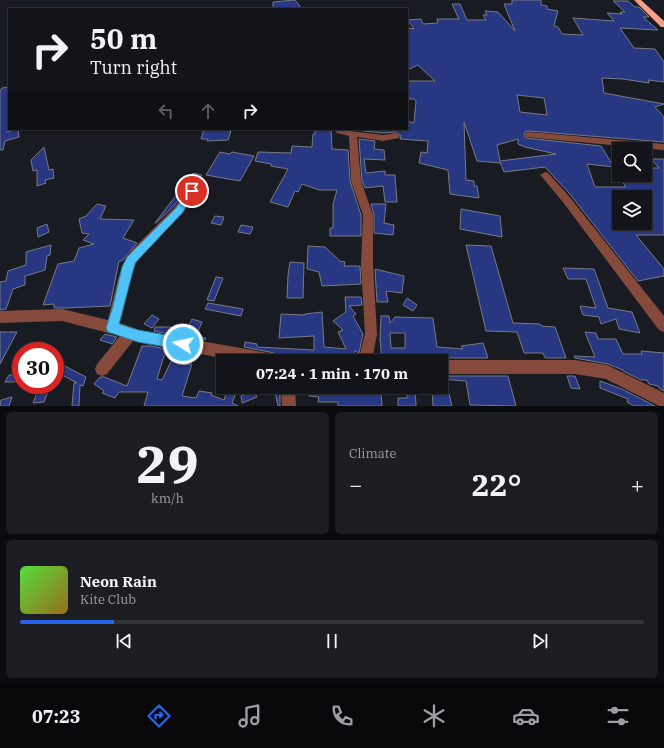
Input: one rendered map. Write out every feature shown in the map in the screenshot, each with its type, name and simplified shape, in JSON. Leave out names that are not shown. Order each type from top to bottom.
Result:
[{"type":"highway","points":[[637,0],[664,25]]},
{"type":"street","points":[[339,130],[353,134],[380,138],[396,136]]},
{"type":"street","points":[[353,134],[356,181],[368,215],[366,239],[367,293],[371,334],[367,354]]},
{"type":"street","points":[[529,135],[597,140],[627,145],[664,147]]},
{"type":"street","points":[[545,175],[575,210],[664,326]]},
{"type":"street","points":[[112,328],[119,306],[127,267],[131,260],[179,210],[192,191]]},
{"type":"street","points":[[0,317],[62,315],[138,336],[236,354]]},
{"type":"street","points":[[102,369],[131,333]]},
{"type":"street","points":[[448,367],[576,367],[607,372],[664,401]]},
{"type":"street","points":[[288,394],[289,406]]},
{"type":"building","points":[[295,0],[301,8],[273,8],[273,2]]},
{"type":"building","points":[[512,0],[541,0],[541,5],[547,6],[547,9],[558,11],[554,26],[558,27],[562,34],[583,35],[573,18],[614,21],[607,13],[622,14],[620,12],[625,12],[613,1],[628,1],[635,7],[639,7],[649,17],[643,17],[658,30],[620,28],[634,48],[655,49],[664,62],[664,82],[648,80],[649,83],[623,79],[602,78],[604,93],[664,104],[655,107],[664,117],[664,142],[529,131],[525,132],[524,136],[526,138],[601,146],[612,164],[612,167],[587,164],[595,187],[626,187],[623,182],[652,182],[652,168],[659,168],[652,159],[664,159],[664,235],[636,235],[664,269],[664,276],[638,281],[569,193],[545,167],[504,172],[500,162],[477,161],[464,122],[466,180],[474,181],[474,186],[477,186],[479,198],[450,194],[448,170],[419,163],[421,152],[427,153],[428,141],[400,139],[401,136],[396,132],[383,133],[363,131],[408,130],[408,121],[414,123],[416,101],[414,99],[408,99],[408,81],[435,81],[418,65],[408,70],[408,28],[414,29],[408,20],[421,19],[423,24],[438,23],[437,19],[459,19],[452,4],[460,4],[467,20],[486,20],[483,15],[487,15],[485,11],[498,12],[515,31],[504,4],[512,4]],"holes":[[[517,95],[544,98],[547,115],[520,112]],[[518,139],[518,144],[525,147],[556,154],[500,161],[497,145]]]},
{"type":"building","points":[[8,87],[7,132],[18,130],[19,137],[5,141],[3,150],[0,150],[0,91],[2,88]]},
{"type":"building","points":[[204,130],[231,131],[228,140],[207,141],[208,139],[201,139]]},
{"type":"building","points":[[315,130],[331,130],[332,149],[348,150],[350,181],[361,215],[361,236],[330,236],[330,228],[333,228],[333,204],[337,190],[319,190],[302,184],[298,192],[295,191],[288,207],[270,202],[288,169],[255,161],[258,152],[291,153],[292,146],[312,147],[313,134],[315,134]]},
{"type":"building","points":[[359,139],[375,141],[374,149],[384,150],[385,160],[364,159],[366,173],[385,171],[385,175],[395,175],[397,202],[385,202],[383,186],[365,188],[362,181]]},
{"type":"building","points":[[44,147],[49,170],[53,169],[54,178],[45,180],[46,183],[37,186],[37,170],[33,171],[31,160]]},
{"type":"building","points":[[220,152],[230,154],[232,152],[254,156],[240,181],[206,175]]},
{"type":"building","points":[[193,173],[202,175],[194,186],[188,187],[174,206],[155,223]]},
{"type":"building","points":[[97,204],[106,206],[100,219],[134,220],[123,238],[137,243],[122,261],[119,261],[110,306],[54,308],[54,304],[43,305],[58,264],[74,261],[79,248],[94,244],[83,240],[89,234],[82,233],[79,219],[86,216]]},
{"type":"building","points":[[371,204],[386,204],[384,223],[394,225],[393,235],[374,233],[374,215]]},
{"type":"building","points":[[461,209],[500,216],[502,237],[460,229]]},
{"type":"building","points":[[215,216],[224,217],[221,225],[211,223]]},
{"type":"building","points":[[47,224],[49,232],[38,237],[37,228]]},
{"type":"building","points":[[241,225],[253,227],[250,234],[238,232]]},
{"type":"building","points":[[51,245],[50,255],[47,256],[45,270],[25,276],[25,285],[13,289],[6,309],[0,310],[0,282],[6,281],[8,271],[26,265],[26,252]]},
{"type":"building","points":[[466,245],[491,246],[513,323],[540,324],[541,326],[555,327],[566,358],[545,358],[543,353],[524,353],[517,332],[486,331]]},
{"type":"building","points":[[308,246],[325,247],[340,261],[345,262],[344,266],[360,266],[361,284],[322,286],[319,272],[307,269]]},
{"type":"building","points":[[290,262],[304,263],[303,298],[287,298]]},
{"type":"building","points":[[563,268],[594,269],[608,308],[632,312],[640,333],[619,329],[616,319],[601,324],[599,317],[583,315],[580,306],[596,308],[586,279],[568,279]]},
{"type":"building","points":[[375,269],[404,276],[402,293],[386,291],[388,302],[377,302]]},
{"type":"building","points":[[216,277],[223,278],[214,301],[207,300]]},
{"type":"building","points":[[345,297],[361,297],[362,305],[349,306],[356,314],[353,316],[363,334],[359,353],[355,351],[353,354],[276,354],[244,347],[245,342],[257,344],[257,347],[314,350],[314,336],[279,338],[281,314],[305,315],[322,312],[324,347],[346,349],[338,332],[343,330],[333,321],[346,312]]},
{"type":"building","points":[[407,298],[417,305],[413,311],[403,305]]},
{"type":"building","points":[[208,303],[243,309],[241,316],[205,309]]},
{"type":"building","points":[[152,315],[159,319],[152,328],[144,324]]},
{"type":"building","points":[[381,316],[389,316],[390,323],[395,317],[433,318],[437,347],[463,349],[461,346],[483,343],[488,358],[448,358],[448,354],[381,354],[380,339]],"holes":[[[390,333],[405,333],[405,348],[391,348]]]},
{"type":"building","points":[[192,319],[202,322],[196,336],[206,338],[205,340],[184,336]]},
{"type":"building","points":[[155,327],[172,327],[170,334],[154,331]]},
{"type":"building","points":[[0,332],[17,332],[0,364]]},
{"type":"building","points":[[585,332],[596,333],[598,339],[616,339],[623,354],[642,354],[641,351],[664,353],[664,391],[658,386],[649,384],[647,380],[641,380],[608,364],[575,358],[574,356],[595,357]]},
{"type":"building","points":[[105,334],[117,337],[112,344],[100,340]]},
{"type":"building","points":[[142,346],[150,346],[166,349],[157,379],[162,380],[176,351],[188,353],[183,365],[192,364],[182,396],[196,398],[199,391],[212,393],[211,395],[224,400],[226,394],[236,394],[232,403],[238,406],[144,406],[148,392],[119,392],[115,398],[102,393],[104,391],[94,384],[100,377],[104,377],[127,386]]},
{"type":"building","points":[[64,366],[86,377],[83,386],[80,385],[79,406],[72,406],[74,383],[77,383],[64,376]]},
{"type":"building","points":[[9,375],[12,375],[12,382],[5,382]]},
{"type":"building","points":[[448,376],[508,376],[516,406],[470,405],[466,381],[448,380]]},
{"type":"building","points":[[567,376],[575,376],[580,389],[571,388]]},
{"type":"building","points":[[600,381],[622,389],[655,406],[634,406],[627,402],[628,399],[600,388]]},
{"type":"building","points":[[37,394],[47,394],[44,402],[33,403]]},
{"type":"building","points":[[246,394],[256,394],[257,397],[242,403],[241,396]]},
{"type":"building","points":[[275,394],[280,394],[280,406],[278,406]]},
{"type":"building","points":[[309,394],[381,394],[382,406],[338,406],[338,402],[318,402],[319,397],[309,396]]},
{"type":"building","points":[[407,394],[415,394],[416,406],[398,406],[398,398],[407,398]]},
{"type":"building","points":[[432,394],[449,394],[452,406],[433,406]]},
{"type":"building","points":[[12,397],[9,406],[0,406],[1,400]]},
{"type":"route","points":[[183,344],[138,336],[127,331],[112,328],[119,306],[127,267],[131,260],[136,253],[179,210],[192,191]]}]
